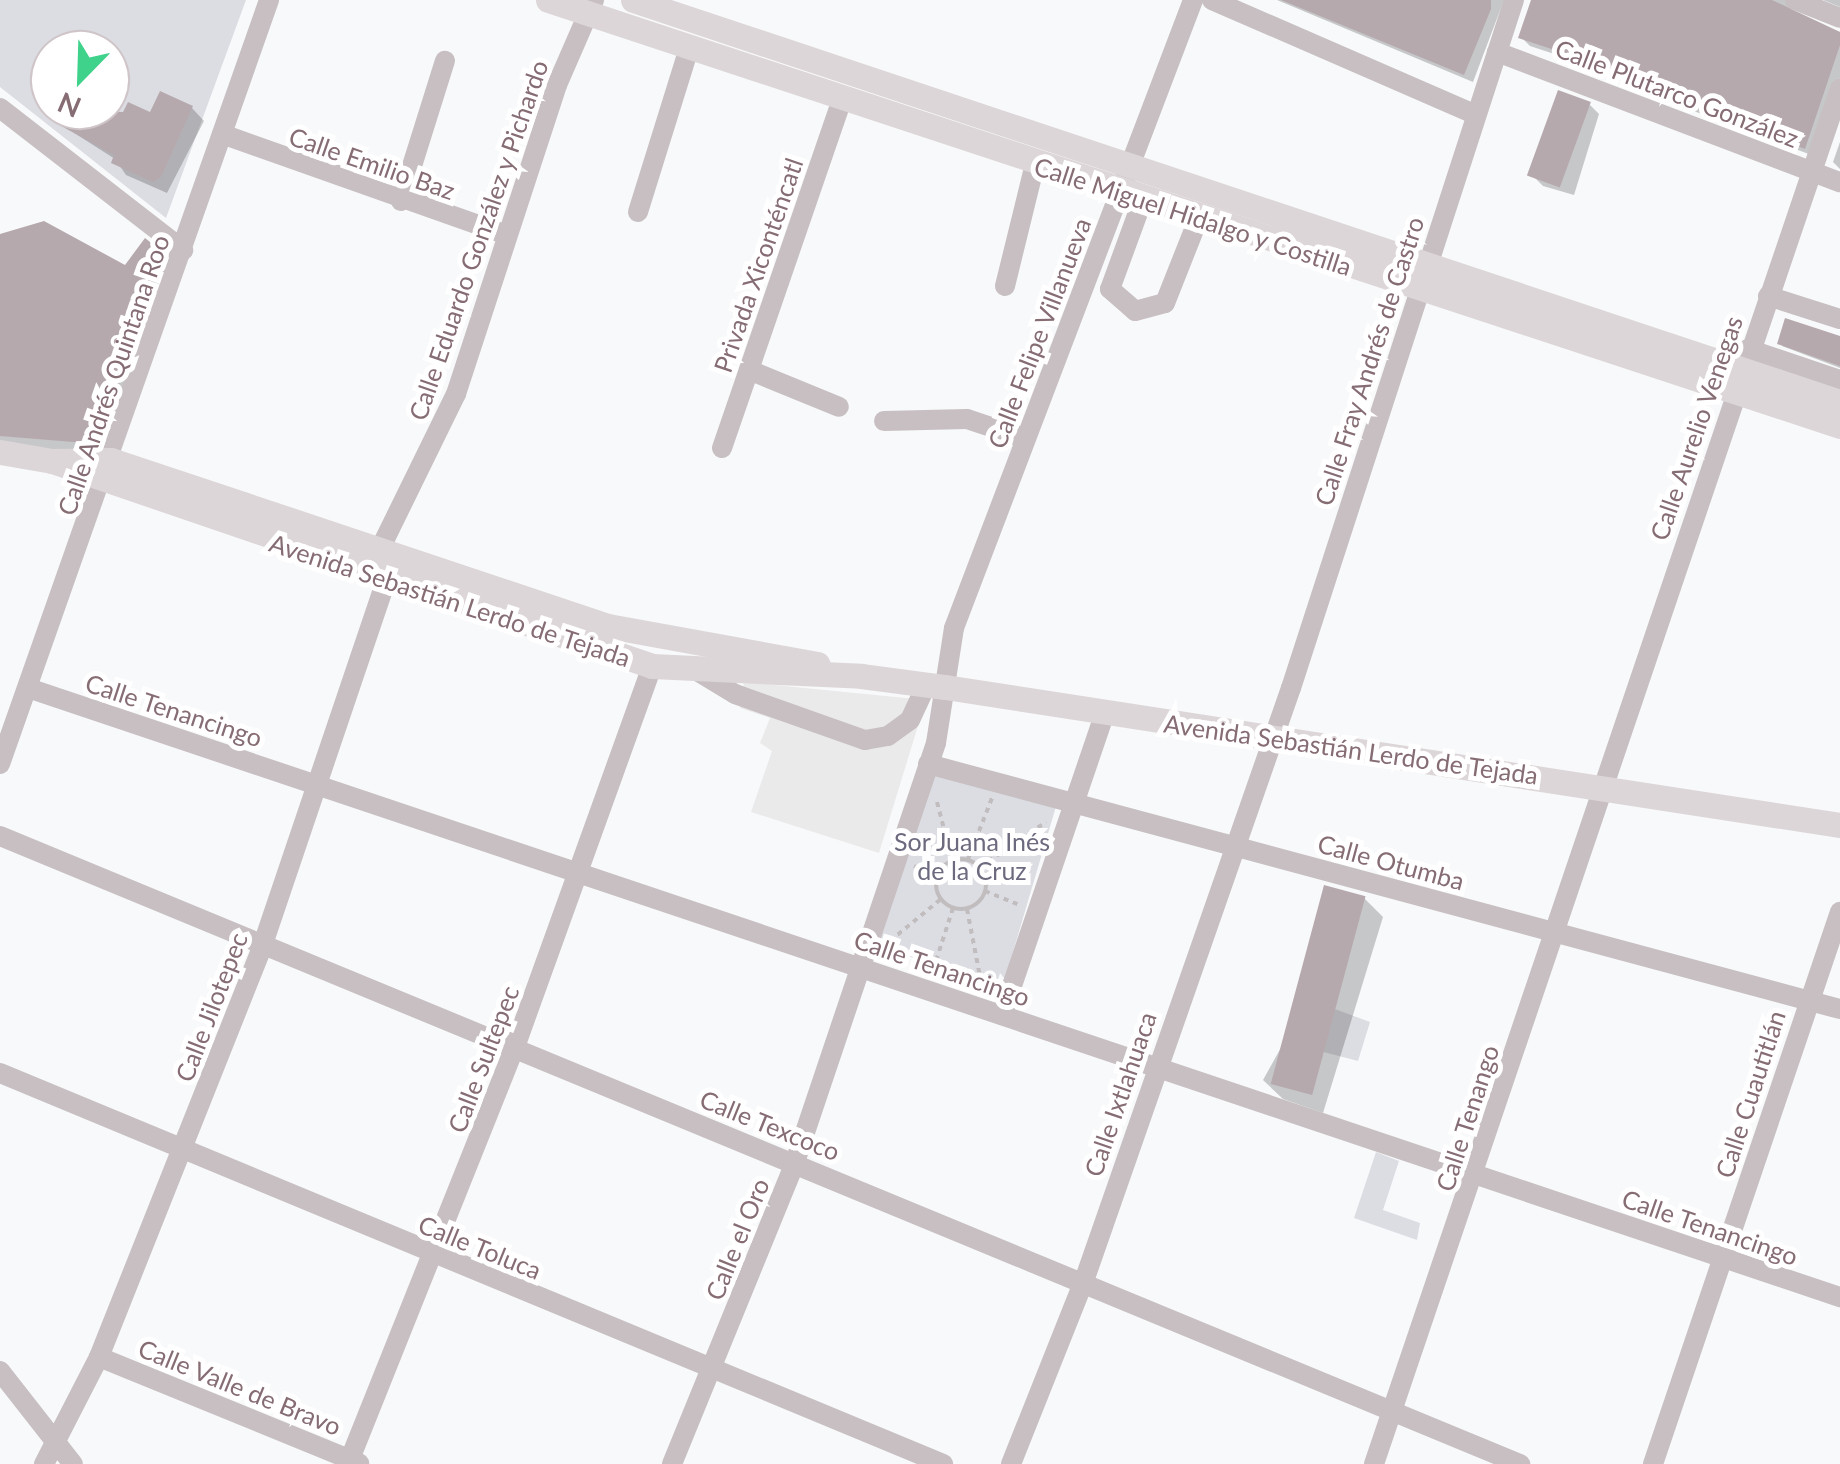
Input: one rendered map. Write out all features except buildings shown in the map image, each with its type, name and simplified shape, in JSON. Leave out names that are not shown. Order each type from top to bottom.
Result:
[{"type":"main road","name":"Calle Miguel Hidalgo y Costilla","points":[[548,0],[590,7],[688,48],[1416,289],[1741,370],[1840,426]]},
{"type":"main road","name":"Calle Miguel Hidalgo y Costilla","points":[[644,2],[1840,402]]},
{"type":"main road","name":"Avenida Sebastián Lerdo de Tejada","points":[[0,452],[107,472],[380,548],[637,634],[861,676],[1601,785],[1840,825]]},
{"type":"main road","name":"Avenida Sebastián Lerdo de Tejada","points":[[107,472],[386,580],[652,666],[861,676]]},
{"type":"street","name":"Calle Andrés Quintana Roo","points":[[0,764],[107,472],[269,0]]},
{"type":"street","name":"Calle Felipe Villanueva","points":[[935,686],[1024,438],[1132,195],[1131,163],[1194,0]]},
{"type":"street","points":[[1212,0],[1476,115]]},
{"type":"street","name":"Calle Fray Andrés de Castro","points":[[1272,737],[1514,0]]},
{"type":"street","points":[[1794,0],[1840,18]]},
{"type":"street","name":"Calle Eduardo González y Pichardo","points":[[380,548],[456,394],[507,235],[590,7]]},
{"type":"street","points":[[638,212],[688,48]]},
{"type":"street","name":"Calle Plutarco González","points":[[1497,52],[1840,182]]},
{"type":"street","points":[[401,202],[445,62]]},
{"type":"street","name":"Calle Aurelio Venegas","points":[[1601,785],[1840,89]]},
{"type":"street","name":"Privada Xiconténcatl","points":[[722,448],[842,99]]},
{"type":"street","points":[[0,108],[183,250]]},
{"type":"street","name":"Calle Emilio Baz","points":[[222,134],[401,202],[507,235]]},
{"type":"street","points":[[1005,286],[1035,164]]},
{"type":"street","points":[[1132,195],[1110,289],[1135,311],[1165,303],[1198,218]]},
{"type":"street","points":[[1768,296],[1840,319]]},
{"type":"street","points":[[749,370],[839,407]]},
{"type":"street","points":[[1741,370],[1840,380]]},
{"type":"street","points":[[884,421],[967,419],[1024,438]]},
{"type":"street","name":"Calle Jilotepec","points":[[44,1464],[100,1356],[263,944],[386,580]]},
{"type":"street","name":"Calle Sultepec","points":[[353,1462],[516,1047],[652,666]]},
{"type":"street","points":[[698,671],[735,694],[865,740],[888,736],[910,720],[935,686]]},
{"type":"street","name":"Calle el Oro","points":[[672,1464],[795,1162],[928,764],[935,686]]},
{"type":"street","name":"Calle Tenancingo","points":[[28,688],[1840,1297]]},
{"type":"street","points":[[994,1012],[1038,911],[1106,713]]},
{"type":"street","name":"Calle Ixtlahuaca","points":[[1011,1464],[1084,1281],[1154,1068],[1272,737]]},
{"type":"street","name":"Calle Otumba","points":[[928,764],[1840,1009]]},
{"type":"street","name":"Calle Tenango","points":[[1374,1464],[1476,1174],[1601,785]]},
{"type":"street","name":"Calle Texcoco","points":[[0,836],[1520,1464]]},
{"type":"street","name":"Calle Cuautitlán","points":[[1653,1464],[1807,1000],[1840,912]]},
{"type":"street","name":"Calle Toluca","points":[[0,1073],[943,1464]]},
{"type":"street","name":"Calle Valle de Bravo","points":[[100,1356],[353,1462]]},
{"type":"street","points":[[0,1371],[73,1464]]},
{"type":"path","points":[[928,764],[952,860]]},
{"type":"path","points":[[968,859],[998,783]]},
{"type":"path","points":[[980,867],[1075,802]]},
{"type":"path","points":[[940,900],[937,876],[952,860],[968,859],[980,867],[985,892]]},
{"type":"path","points":[[940,900],[953,908],[967,909],[985,892]]},
{"type":"path","points":[[985,892],[1038,911]]},
{"type":"path","points":[[860,966],[940,900]]},
{"type":"path","points":[[926,988],[953,908]]},
{"type":"path","points":[[967,909],[994,1012]]},
{"type":"shaded area","points":[[744,682],[926,700],[879,853],[751,812],[772,751],[760,743],[770,718],[740,708]]},
{"type":"green space","points":[[0,0],[246,0],[166,218],[54,130],[130,130],[130,30],[30,30],[30,111],[0,87]]},
{"type":"green space","name":"Sor Juana Inés de la Cruz","points":[[932,770],[1057,803],[1005,979],[1000,973],[996,986],[876,945]]},
{"type":"green space","points":[[1332,1008],[1370,1022],[1358,1061],[1316,1050]]},
{"type":"green space","points":[[1376,1152],[1399,1161],[1383,1210],[1420,1223],[1417,1240],[1354,1218]]}]
